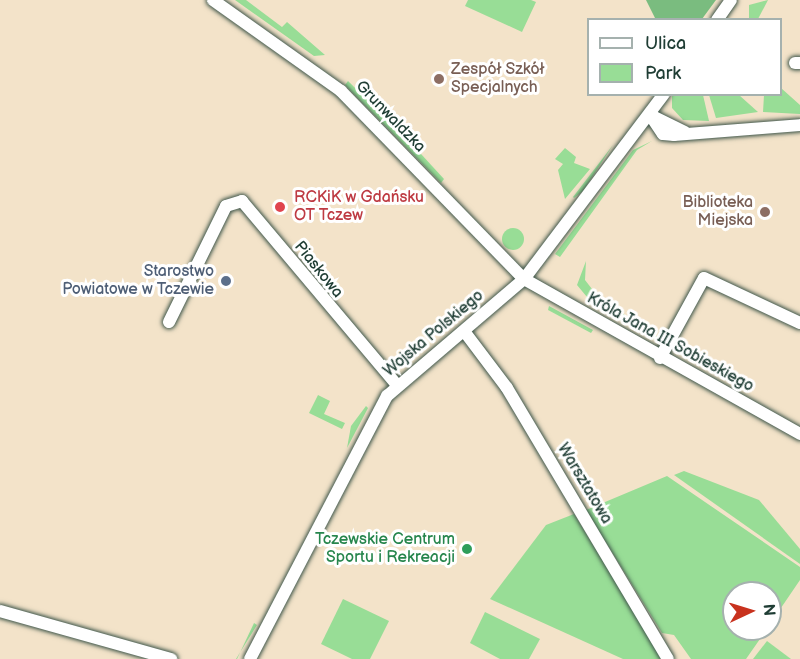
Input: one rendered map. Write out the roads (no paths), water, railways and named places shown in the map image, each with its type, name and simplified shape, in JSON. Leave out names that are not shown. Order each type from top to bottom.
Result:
[{"type":"street","name":"Grunwaldzka","points":[[213,0],[341,91],[524,279]]},
{"type":"street","points":[[718,18],[731,0]]},
{"type":"street","name":"Wojska Polskiego","points":[[250,659],[369,424],[398,386],[524,279],[663,96]]},
{"type":"street","points":[[650,115],[663,134],[800,125]]},
{"type":"street","name":"Piaskowa","points":[[169,322],[226,207],[242,201],[398,386]]},
{"type":"street","points":[[660,358],[704,278],[720,283],[800,323]]},
{"type":"street","name":"Króla Jana III Sobieskiego","points":[[524,279],[660,358],[800,434]]},
{"type":"street","name":"Warsztatowa","points":[[464,331],[499,374],[668,659]]},
{"type":"street","points":[[0,611],[171,659]]},
{"type":"place","name":"Zespół Szkół Specjalnych","points":[[439,79]]},
{"type":"place","name":"RCKiK w Gdańsku OT Tczew","points":[[280,207]]},
{"type":"place","name":"Biblioteka Miejska","points":[[765,212]]},
{"type":"place","name":"Starostwo Powiatowe w Tczewie","points":[[226,281]]},
{"type":"place","name":"Tczewskie Centrum Sportu i Rekreacji","points":[[467,549]]}]
